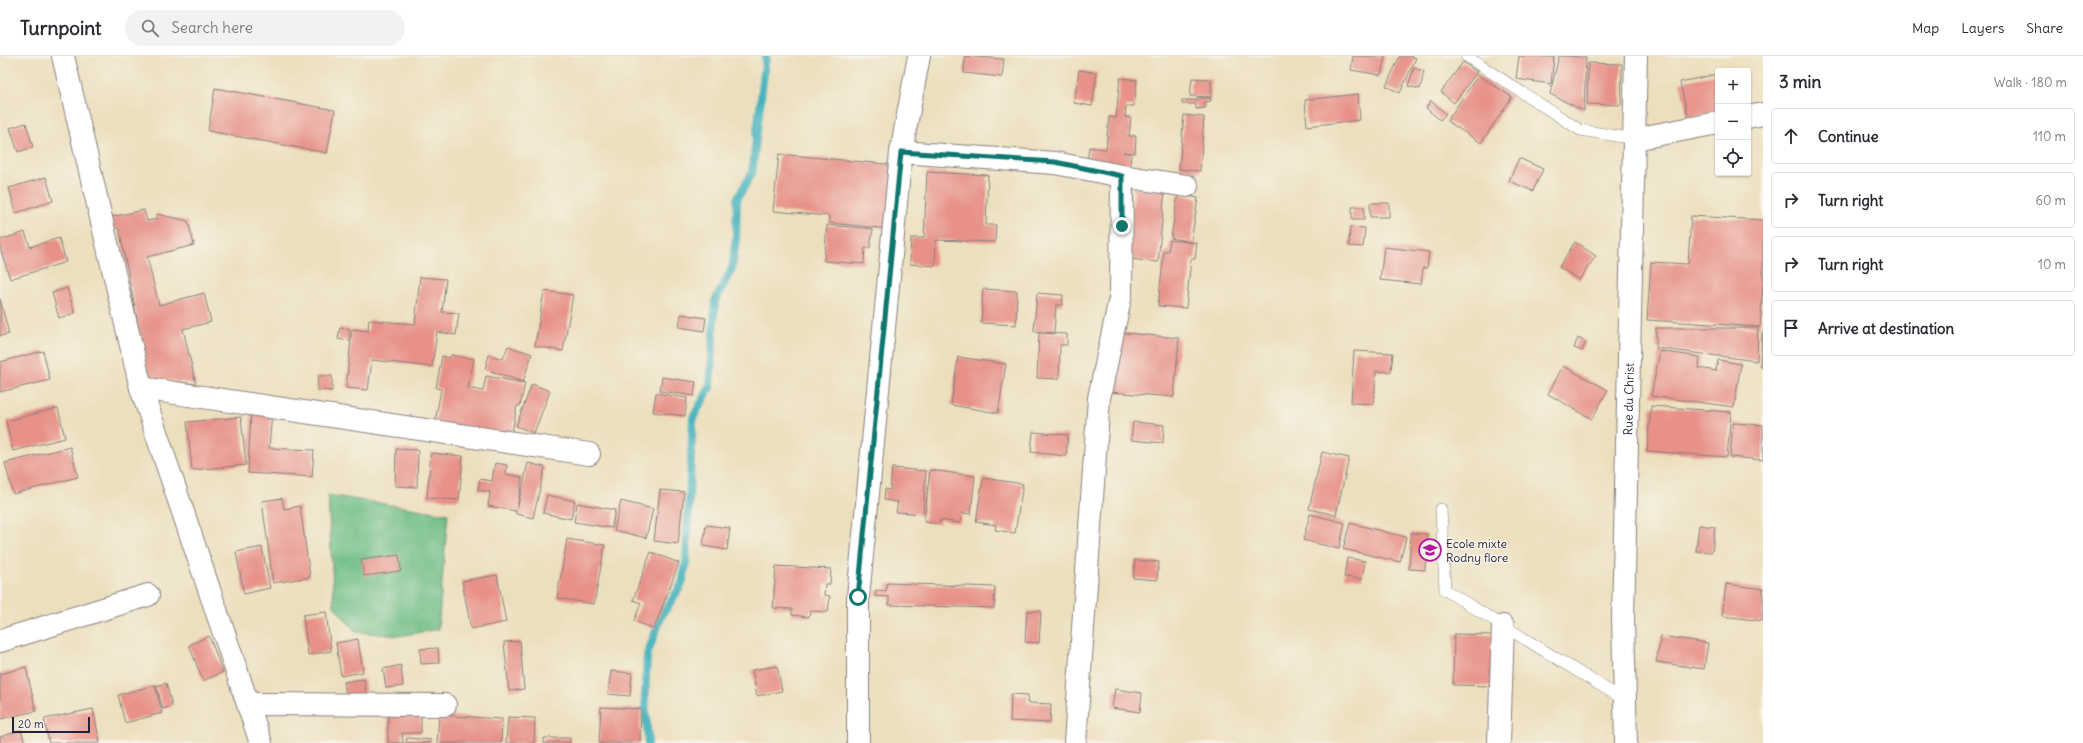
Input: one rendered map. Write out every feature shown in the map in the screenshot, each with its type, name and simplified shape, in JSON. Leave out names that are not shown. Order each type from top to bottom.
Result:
[{"type":"street","points":[[63,56],[141,388],[261,743]]},
{"type":"street","points":[[858,743],[858,597],[901,152],[919,56]]},
{"type":"street","name":"Rue du Christ","points":[[1626,743],[1623,618],[1636,56]]},
{"type":"street","points":[[1751,116],[1763,114]]},
{"type":"street","points":[[1635,139],[1715,124]]},
{"type":"street","points":[[901,152],[1055,162],[1122,176],[1187,186]]},
{"type":"street","points":[[1075,743],[1099,398],[1121,294],[1122,176]]},
{"type":"street","points":[[141,388],[589,454]]},
{"type":"street","points":[[0,641],[148,595]]},
{"type":"street","points":[[1499,743],[1503,626]]},
{"type":"street","points":[[249,704],[445,705]]},
{"type":"lane","points":[[1466,56],[1580,130],[1635,139]]},
{"type":"lane","points":[[1441,509],[1445,590],[1626,701]]},
{"type":"green space","points":[[328,495],[448,514],[438,629],[399,636],[356,632],[334,606]]},
{"type":"building","points":[[965,56],[1004,59],[1002,77],[964,73]]},
{"type":"building","points":[[1353,56],[1385,56],[1381,75],[1351,70]]},
{"type":"building","points":[[1400,56],[1410,56],[1416,58],[1400,93],[1386,86]]},
{"type":"building","points":[[1519,56],[1554,57],[1551,84],[1516,79]]},
{"type":"building","points":[[1559,56],[1586,57],[1584,111],[1550,94]]},
{"type":"building","points":[[1463,62],[1477,72],[1454,103],[1441,92]]},
{"type":"building","points":[[1588,63],[1622,64],[1621,105],[1587,104]]},
{"type":"building","points":[[1414,68],[1424,71],[1420,89],[1408,86]]},
{"type":"building","points":[[1079,70],[1097,73],[1092,106],[1074,103]]},
{"type":"building","points":[[1478,75],[1512,97],[1481,143],[1447,121]]},
{"type":"building","points":[[1715,75],[1715,112],[1688,118],[1680,82]]},
{"type":"building","points":[[1120,78],[1137,80],[1134,106],[1126,106],[1125,117],[1131,118],[1129,136],[1136,136],[1135,153],[1123,152],[1131,154],[1130,167],[1087,163],[1089,147],[1106,149],[1109,117],[1116,118]]},
{"type":"building","points":[[1192,78],[1211,79],[1211,97],[1190,96]]},
{"type":"building","points":[[215,88],[335,110],[327,153],[208,131]]},
{"type":"building","points":[[1358,94],[1360,120],[1307,126],[1305,100]]},
{"type":"building","points":[[1197,98],[1210,98],[1211,101],[1205,102],[1205,108],[1196,109],[1196,104],[1182,104],[1182,100],[1197,100]]},
{"type":"building","points":[[1431,101],[1446,114],[1440,120],[1426,108]]},
{"type":"building","points":[[1184,115],[1204,117],[1200,171],[1179,169]]},
{"type":"building","points":[[26,123],[33,147],[18,152],[10,128]]},
{"type":"building","points":[[779,154],[896,165],[890,229],[829,223],[829,216],[773,211]]},
{"type":"building","points":[[1519,158],[1543,169],[1533,191],[1509,181]]},
{"type":"building","points":[[927,172],[988,175],[986,225],[996,225],[995,242],[936,240],[935,266],[910,264],[911,238],[924,238]]},
{"type":"building","points":[[46,177],[53,201],[16,213],[9,188]]},
{"type":"building","points":[[1134,188],[1165,190],[1158,262],[1128,259]]},
{"type":"building","points":[[1178,194],[1198,198],[1191,242],[1171,238]]},
{"type":"building","points":[[1370,203],[1389,203],[1389,217],[1370,217]]},
{"type":"building","points":[[1352,207],[1364,207],[1364,220],[1352,220]]},
{"type":"building","points":[[144,210],[147,221],[157,219],[157,214],[188,221],[194,245],[147,257],[159,305],[204,293],[211,322],[183,329],[196,384],[149,378],[119,228],[109,230],[106,218]]},
{"type":"building","points":[[1691,216],[1763,220],[1763,284],[1760,327],[1647,320],[1651,262],[1688,264]]},
{"type":"building","points":[[827,225],[873,229],[870,248],[865,248],[864,264],[824,261]]},
{"type":"building","points":[[1350,227],[1365,228],[1363,247],[1349,246]]},
{"type":"building","points":[[25,232],[30,247],[59,238],[66,262],[10,279],[0,248],[0,240]]},
{"type":"building","points":[[1170,240],[1197,243],[1195,259],[1191,259],[1186,308],[1158,306],[1164,251],[1168,251]]},
{"type":"building","points":[[1575,242],[1596,256],[1579,280],[1559,267]]},
{"type":"building","points":[[1384,247],[1429,252],[1427,268],[1423,268],[1421,284],[1380,280]]},
{"type":"building","points":[[420,277],[446,279],[442,312],[459,313],[456,335],[437,332],[432,367],[372,360],[368,390],[346,388],[352,329],[368,331],[369,320],[415,324]]},
{"type":"building","points":[[67,288],[75,313],[59,318],[52,293]]},
{"type":"building","points":[[983,289],[1017,291],[1016,325],[981,323]]},
{"type":"building","points":[[544,291],[573,295],[563,351],[535,346]]},
{"type":"building","points":[[1037,293],[1063,295],[1062,305],[1056,305],[1054,333],[1034,331]]},
{"type":"building","points":[[0,299],[9,334],[0,336]]},
{"type":"building","points":[[681,314],[706,318],[704,331],[679,327]]},
{"type":"building","points":[[340,328],[350,329],[349,341],[338,339]]},
{"type":"building","points":[[1656,328],[1758,328],[1757,361],[1656,348]]},
{"type":"building","points":[[1115,332],[1179,338],[1174,397],[1110,392]]},
{"type":"building","points":[[1039,333],[1067,334],[1067,345],[1060,345],[1059,379],[1037,378]]},
{"type":"building","points":[[1763,333],[1763,367],[1760,366]]},
{"type":"building","points":[[1578,338],[1586,342],[1582,351],[1574,348]]},
{"type":"building","points":[[508,346],[532,354],[523,382],[485,369],[489,355],[503,359]]},
{"type":"building","points":[[43,351],[50,380],[0,392],[0,362]]},
{"type":"building","points":[[1354,351],[1393,353],[1391,372],[1376,371],[1374,404],[1351,403]]},
{"type":"building","points":[[1660,351],[1700,357],[1699,368],[1716,371],[1718,360],[1741,364],[1734,407],[1651,396]]},
{"type":"building","points":[[451,355],[474,359],[468,388],[483,391],[486,376],[525,383],[520,406],[517,406],[511,437],[435,422],[441,389],[436,388],[442,356],[450,358]]},
{"type":"building","points":[[958,357],[1006,364],[998,413],[951,405]]},
{"type":"building","points":[[1563,366],[1608,390],[1592,419],[1548,394]]},
{"type":"building","points":[[318,376],[332,376],[332,391],[317,390]]},
{"type":"building","points":[[662,377],[696,382],[694,396],[660,391]]},
{"type":"building","points":[[532,384],[550,391],[534,433],[516,426]]},
{"type":"building","points":[[656,393],[687,398],[685,416],[653,412]]},
{"type":"building","points":[[1651,406],[1731,412],[1727,457],[1647,451]]},
{"type":"building","points":[[58,408],[65,438],[13,451],[6,421]]},
{"type":"building","points":[[251,411],[272,412],[269,448],[314,450],[312,477],[248,473]]},
{"type":"building","points":[[241,417],[246,465],[192,470],[187,422]]},
{"type":"building","points":[[1133,422],[1164,425],[1163,443],[1131,440]]},
{"type":"building","points":[[1733,423],[1763,425],[1763,460],[1730,457]]},
{"type":"building","points":[[1033,432],[1068,435],[1066,456],[1031,452]]},
{"type":"building","points":[[70,447],[78,477],[13,494],[5,463]]},
{"type":"building","points":[[396,449],[418,450],[417,487],[395,486]]},
{"type":"building","points":[[1322,452],[1349,458],[1336,515],[1309,509]]},
{"type":"building","points":[[431,453],[463,456],[459,500],[427,498]]},
{"type":"building","points":[[495,463],[507,465],[506,474],[522,477],[517,509],[528,463],[545,467],[533,518],[516,514],[516,511],[488,506],[490,492],[478,490],[480,479],[492,481]]},
{"type":"building","points":[[892,468],[926,471],[923,514],[896,512],[898,502],[884,500],[885,489],[890,490]]},
{"type":"building","points":[[930,470],[975,476],[971,514],[962,513],[960,523],[940,520],[939,524],[924,522]]},
{"type":"building","points":[[983,478],[1023,484],[1015,533],[995,530],[996,525],[976,522]]},
{"type":"building","points":[[660,490],[684,492],[678,544],[654,541]]},
{"type":"building","points":[[547,495],[575,501],[571,519],[543,513]]},
{"type":"building","points":[[282,498],[284,509],[300,506],[310,577],[273,583],[262,501]]},
{"type":"building","points":[[621,501],[653,509],[646,538],[614,530]]},
{"type":"building","points":[[577,503],[615,510],[612,528],[574,522]]},
{"type":"building","points":[[1310,514],[1345,523],[1339,549],[1303,540]]},
{"type":"building","points":[[1350,523],[1406,537],[1400,562],[1343,549]]},
{"type":"building","points":[[706,525],[730,528],[727,550],[703,546]]},
{"type":"building","points":[[1699,525],[1715,527],[1712,552],[1696,551]]},
{"type":"building","points":[[1411,533],[1427,534],[1425,570],[1409,569]]},
{"type":"building","points":[[567,539],[605,545],[594,604],[557,598]]},
{"type":"building","points":[[262,547],[270,588],[244,594],[236,552]]},
{"type":"building","points":[[651,552],[679,563],[654,629],[634,621],[641,603],[633,600]]},
{"type":"building","points":[[399,555],[401,571],[364,576],[361,560]]},
{"type":"building","points":[[1347,558],[1365,561],[1362,579],[1344,577]]},
{"type":"building","points":[[1135,560],[1159,562],[1157,580],[1133,578]]},
{"type":"building","points":[[776,566],[831,569],[830,584],[825,584],[824,595],[830,596],[828,612],[810,611],[809,617],[792,615],[792,609],[773,608]]},
{"type":"building","points":[[497,575],[506,622],[471,629],[462,581]]},
{"type":"building","points":[[887,583],[995,587],[994,608],[889,605],[889,597],[875,596],[876,590],[886,591]]},
{"type":"building","points":[[1726,584],[1763,589],[1763,621],[1722,616]]},
{"type":"building","points":[[1027,611],[1041,611],[1039,643],[1025,642]]},
{"type":"building","points":[[326,612],[331,651],[308,655],[303,615]]},
{"type":"building","points":[[1454,634],[1494,635],[1493,686],[1453,685]]},
{"type":"building","points":[[209,636],[223,672],[203,681],[189,645]]},
{"type":"building","points":[[1661,636],[1708,643],[1704,669],[1656,662]]},
{"type":"building","points":[[358,639],[363,672],[341,676],[336,643]]},
{"type":"building","points":[[520,641],[524,689],[509,691],[504,642]]},
{"type":"building","points":[[438,648],[439,663],[421,664],[420,649]]},
{"type":"building","points":[[401,665],[403,686],[386,688],[383,669]]},
{"type":"building","points":[[777,666],[782,691],[757,696],[752,670]]},
{"type":"building","points":[[26,667],[36,711],[0,719],[0,674]]},
{"type":"building","points":[[611,671],[632,673],[630,696],[608,694]]},
{"type":"building","points":[[364,679],[366,693],[346,696],[344,682]]},
{"type":"building","points":[[166,683],[172,706],[163,709],[156,686]]},
{"type":"building","points":[[155,685],[162,713],[125,723],[118,695]]},
{"type":"building","points":[[1115,689],[1142,693],[1140,712],[1112,708]]},
{"type":"building","points":[[1011,694],[1028,695],[1027,703],[1051,704],[1050,723],[1010,721]]},
{"type":"building","points":[[388,707],[421,707],[421,733],[402,733],[403,743],[388,743]]},
{"type":"building","points":[[601,707],[641,709],[640,743],[599,743]]},
{"type":"building","points":[[93,709],[100,743],[49,743],[44,719]]},
{"type":"building","points":[[439,715],[502,719],[501,743],[437,743]]},
{"type":"building","points":[[508,717],[535,718],[534,743],[506,743]]},
{"type":"building","points":[[21,730],[25,743],[0,743],[0,737]]},
{"type":"building","points":[[407,738],[431,740],[431,743],[406,743]]},
{"type":"building","points":[[544,738],[570,738],[570,743],[544,743]]},
{"type":"waterway","points":[[648,743],[645,697],[647,655],[661,617],[682,584],[686,564],[693,418],[710,387],[715,301],[732,268],[736,239],[737,199],[752,173],[766,56]]},
{"type":"place","name":"Ecole mixte Rodny flore","points":[[1430,550]]},
{"type":"route","points":[[858,597],[901,152],[1055,162],[1122,176],[1122,226]]}]
